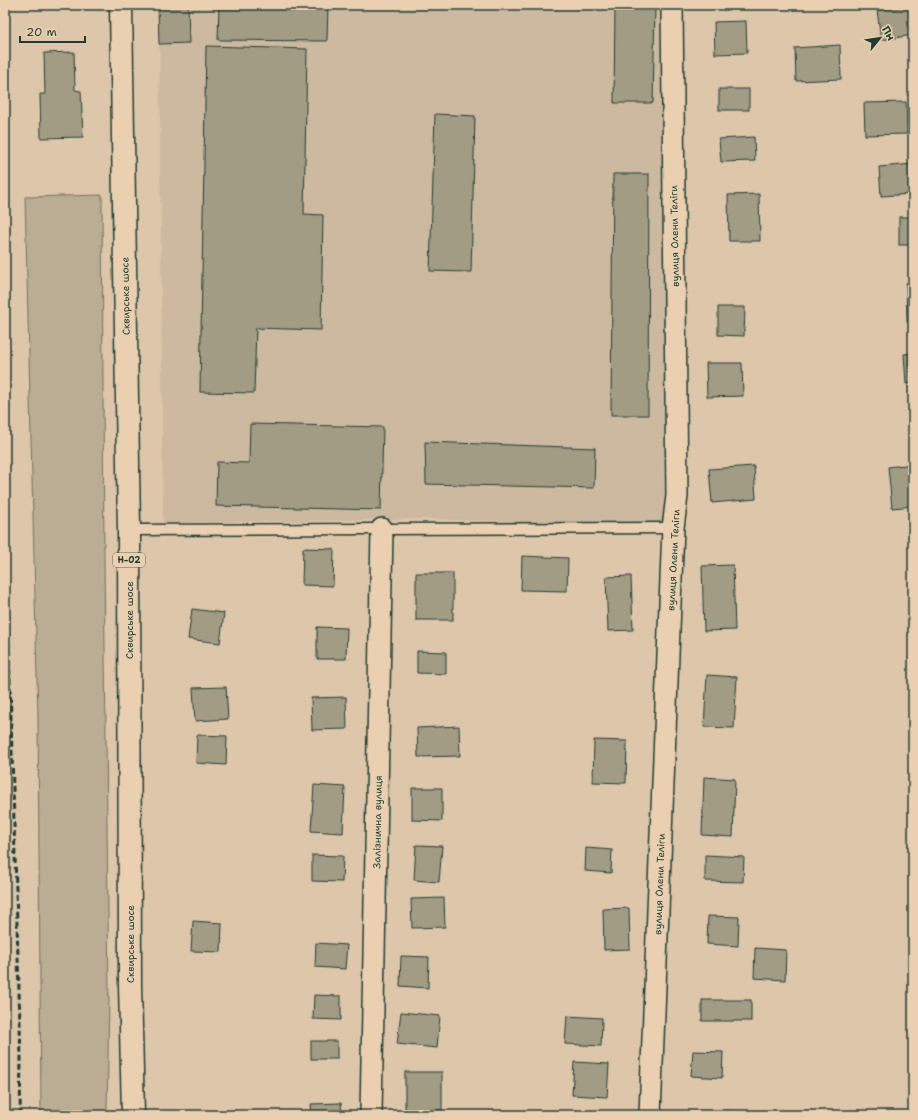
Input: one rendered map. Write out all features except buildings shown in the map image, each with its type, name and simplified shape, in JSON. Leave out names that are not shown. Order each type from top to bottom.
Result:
[{"type":"main road","name":"Сквирське шосе","points":[[121,5],[129,530],[130,976],[133,1115]]},
{"type":"street","name":"вулиця Олени Теліги","points":[[650,1115],[674,528],[677,496],[672,5]]},
{"type":"street","name":"Залізнична вулиця","points":[[371,1115],[382,529]]},
{"type":"lane","points":[[129,530],[674,528]]},
{"type":"shaded area","points":[[159,5],[662,5],[668,528],[430,519],[163,523]]},
{"type":"shaded area","points":[[102,195],[109,998],[107,1115],[41,1115],[38,717],[25,197]]},
{"type":"railway","points":[[5,516],[21,1059],[20,1115]]},
{"type":"railway","points":[[5,944],[8,1115]]}]
